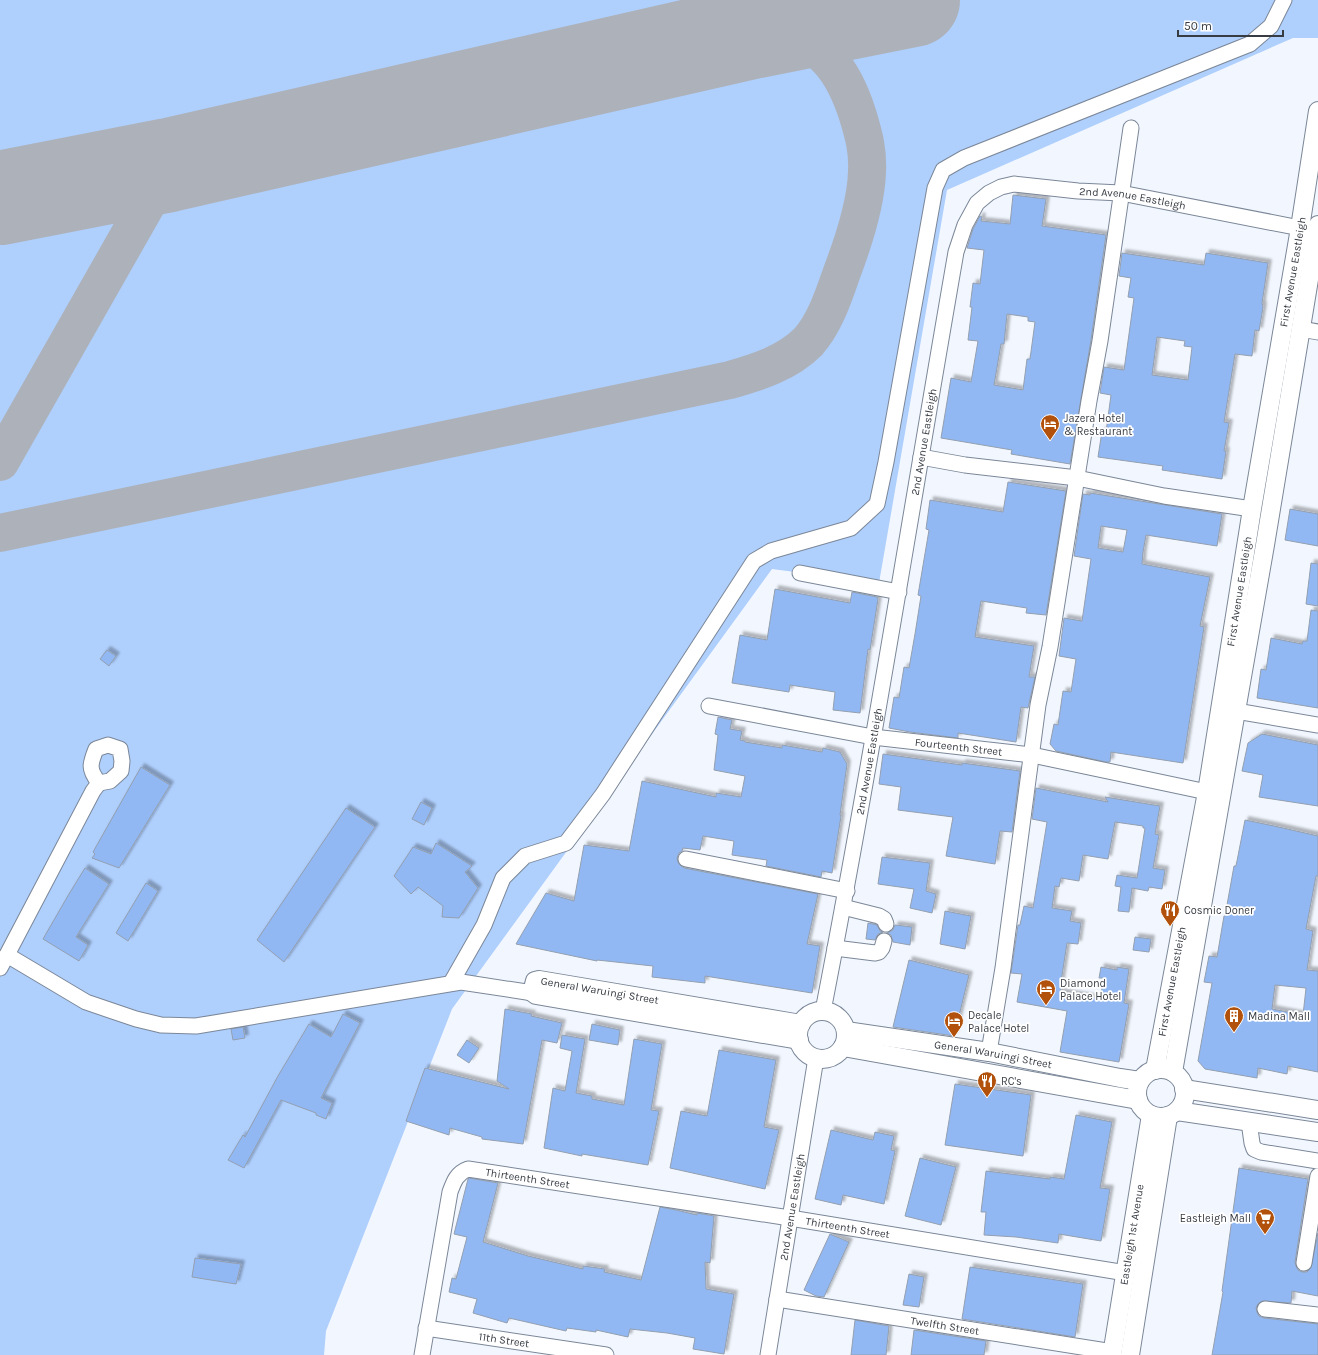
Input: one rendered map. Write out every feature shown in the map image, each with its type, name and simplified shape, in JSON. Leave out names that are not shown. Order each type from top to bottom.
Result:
[{"type":"main road","name":"First Avenue Eastleigh","points":[[1154,1070],[1224,689],[1252,509],[1300,228],[1318,112]]},
{"type":"main road","name":"First Avenue Eastleigh","points":[[1173,1072],[1236,712],[1310,331],[1318,225]]},
{"type":"main road","name":"General Waruingi Street","points":[[533,993],[535,981],[539,980],[800,1032]]},
{"type":"main road","points":[[823,1011],[838,1017],[843,1023],[845,1039],[838,1053],[832,1057],[824,1059],[816,1058],[805,1052],[800,1032],[811,1014],[823,1011]]},
{"type":"main road","name":"General Waruingi Street","points":[[845,1039],[989,1052],[1140,1081]]},
{"type":"main road","name":"General Waruingi Street","points":[[845,1039],[1138,1100]]},
{"type":"main road","points":[[1165,1114],[1182,1104],[1185,1097],[1184,1089],[1182,1082],[1173,1072],[1167,1070],[1154,1070],[1146,1074],[1140,1081],[1138,1087],[1138,1100],[1141,1106],[1165,1114],[1249,1122],[1318,1132]]},
{"type":"main road","points":[[1184,1089],[1318,1110]]},
{"type":"main road","name":"Eastleigh 1st Avenue","points":[[1118,1354],[1126,1273],[1165,1114]]},
{"type":"main road","name":"Eastleigh 1st Avenue","points":[[1118,1354],[1165,1114]]},
{"type":"street","points":[[451,983],[484,925],[503,878],[525,856],[566,842],[603,794],[754,561],[771,551],[851,528],[876,504],[886,462],[935,188],[943,170],[964,158],[1250,44],[1271,26],[1284,0]]},
{"type":"street","points":[[989,1052],[1003,968],[1038,705],[1050,647],[1100,341],[1131,128]]},
{"type":"street","name":"2nd Avenue Eastleigh","points":[[823,1011],[847,891],[956,252],[965,225],[977,203],[989,193],[1001,187],[1014,184],[1078,191],[1121,193],[1300,228]]},
{"type":"street","points":[[921,457],[965,465],[1077,478],[1164,496],[1252,509]]},
{"type":"street","points":[[800,573],[899,592]]},
{"type":"street","name":"Fourteenth Street","points":[[709,706],[873,736],[1032,755],[1206,792]]},
{"type":"street","points":[[1236,712],[1318,725]]},
{"type":"street","points":[[99,783],[93,791],[3,962],[86,1002],[136,1019],[161,1025],[196,1026],[428,986],[461,982],[533,993]]},
{"type":"street","points":[[686,859],[847,891]]},
{"type":"street","points":[[843,908],[879,916],[884,919],[886,924]]},
{"type":"street","points":[[836,948],[875,953],[879,952],[882,948],[884,941]]},
{"type":"street","name":"2nd Avenue Eastleigh","points":[[768,1355],[816,1058]]},
{"type":"street","points":[[1249,1122],[1254,1149],[1261,1152],[1318,1161]]},
{"type":"street","name":"Thirteenth Street","points":[[426,1328],[450,1192],[457,1175],[468,1169],[790,1218],[1126,1273]]},
{"type":"street","points":[[1304,1263],[1318,1176]]},
{"type":"street","name":"Twelfth Street","points":[[777,1299],[1060,1350],[1118,1354]]},
{"type":"street","points":[[1265,1309],[1318,1315]]},
{"type":"street","points":[[422,1355],[426,1328]]},
{"type":"street","name":"11th Street","points":[[426,1328],[606,1355]]},
{"type":"shaded area","points":[[0,0],[1318,0],[1318,38],[1293,38],[947,190],[879,583],[772,569],[452,1009],[326,1331],[324,1355],[0,1355]]},
{"type":"building","points":[[1013,195],[1046,199],[1042,226],[1106,235],[1091,340],[1070,464],[1011,454],[1012,450],[941,438],[951,378],[971,382],[978,341],[968,340],[972,307],[970,307],[973,283],[980,284],[984,250],[967,248],[973,229],[980,216],[982,217],[981,221],[1010,224]],"holes":[[[1007,314],[1028,317],[1028,321],[1035,322],[1030,359],[1027,359],[1023,390],[994,385],[1001,344],[1004,344]]]},
{"type":"building","points":[[1122,253],[1204,265],[1206,253],[1268,263],[1259,331],[1255,330],[1252,356],[1235,354],[1224,422],[1229,423],[1224,451],[1226,451],[1222,479],[1162,470],[1163,466],[1098,457],[1102,431],[1106,432],[1111,395],[1100,393],[1104,367],[1124,370],[1134,298],[1128,297],[1131,278],[1119,276]],"holes":[[[1157,337],[1185,341],[1184,346],[1192,347],[1188,380],[1152,375]]]},
{"type":"building","points":[[1008,482],[1066,491],[1046,615],[1026,613],[1027,608],[981,601],[975,637],[1034,646],[1029,677],[1035,677],[1028,708],[1021,707],[1016,742],[958,733],[958,738],[889,728],[894,697],[899,698],[904,667],[909,668],[921,596],[918,595],[929,530],[926,529],[930,500],[1003,512]]},
{"type":"building","points":[[1090,493],[1222,514],[1217,546],[1146,535],[1143,552],[1142,564],[1210,577],[1200,626],[1204,627],[1183,763],[1111,752],[1110,762],[1106,762],[1056,751],[1050,744],[1054,724],[1058,725],[1063,691],[1071,692],[1076,659],[1059,656],[1064,618],[1082,621],[1091,559],[1074,556],[1083,494],[1090,495]],"holes":[[[1101,526],[1127,530],[1123,552],[1098,548]]]},
{"type":"building","points":[[1290,509],[1318,514],[1318,546],[1285,540]]},
{"type":"building","points":[[1311,563],[1318,564],[1318,606],[1306,604]]},
{"type":"building","points":[[775,589],[850,603],[852,592],[877,597],[878,599],[870,650],[868,649],[860,713],[833,710],[835,692],[790,685],[789,692],[732,683],[740,635],[767,640]]},
{"type":"building","points":[[1311,610],[1318,611],[1318,708],[1257,698],[1261,669],[1266,670],[1271,638],[1302,644],[1303,641],[1307,641]]},
{"type":"building","points":[[107,650],[116,656],[109,666],[100,659]]},
{"type":"building","points":[[718,717],[732,720],[730,729],[742,731],[740,740],[745,742],[782,748],[782,745],[822,752],[823,748],[840,752],[847,764],[832,873],[822,871],[821,877],[766,866],[767,860],[732,855],[734,841],[703,836],[700,850],[683,848],[677,858],[680,865],[684,868],[818,894],[807,944],[820,946],[812,993],[705,976],[705,983],[652,977],[653,966],[597,961],[516,944],[546,893],[574,901],[584,845],[629,851],[642,781],[716,797],[716,793],[741,797],[745,776],[714,770],[718,735],[715,734]]},
{"type":"building","points":[[1262,734],[1318,745],[1318,806],[1259,797],[1263,775],[1242,771],[1248,743]]},
{"type":"building","points":[[883,754],[1020,771],[1012,832],[1000,831],[995,864],[946,856],[953,817],[898,810],[901,787],[879,784]]},
{"type":"building","points":[[141,767],[170,785],[119,868],[92,858],[95,854],[93,852]]},
{"type":"building","points":[[1036,788],[1108,802],[1105,797],[1160,806],[1155,834],[1159,835],[1153,868],[1165,870],[1162,889],[1149,887],[1148,891],[1132,888],[1129,912],[1118,911],[1121,887],[1115,886],[1117,875],[1137,878],[1145,828],[1143,828],[1143,826],[1115,822],[1108,859],[1083,855],[1079,881],[1061,878],[1059,887],[1055,886],[1052,908],[1072,911],[1070,921],[1081,923],[1078,944],[1067,943],[1060,992],[1100,999],[1104,978],[1099,978],[1101,967],[1117,970],[1117,967],[1129,969],[1124,1003],[1129,1004],[1119,1062],[1060,1052],[1067,1011],[1017,1002],[1022,974],[1011,973],[1018,925],[1020,925],[1024,906],[1033,908],[1047,822],[1032,819]]},
{"type":"building","points":[[421,802],[432,808],[424,825],[412,819]]},
{"type":"building","points":[[346,808],[375,827],[284,962],[257,940]]},
{"type":"building","points":[[1245,820],[1318,836],[1318,876],[1316,876],[1306,929],[1313,931],[1307,970],[1318,971],[1318,1072],[1288,1066],[1287,1074],[1258,1068],[1257,1078],[1205,1069],[1198,1061],[1212,983],[1204,982],[1209,956],[1217,957],[1234,866],[1236,866]],"holes":[[[1275,985],[1306,988],[1303,1015],[1272,1009]]]},
{"type":"building","points":[[436,843],[472,866],[465,872],[478,888],[459,918],[442,917],[443,906],[418,887],[411,894],[394,876],[413,847],[431,854]]},
{"type":"building","points":[[882,857],[930,863],[926,891],[936,894],[932,913],[910,908],[914,889],[878,884]]},
{"type":"building","points":[[85,868],[109,884],[76,937],[88,945],[79,961],[43,939]]},
{"type":"building","points":[[146,883],[158,891],[128,941],[116,933]]},
{"type":"building","points":[[945,911],[971,916],[965,949],[940,944]]},
{"type":"building","points":[[868,923],[877,925],[880,931],[883,932],[878,934],[875,940],[866,939]]},
{"type":"building","points":[[895,925],[912,927],[910,945],[893,942],[891,935],[887,933],[893,930]]},
{"type":"building","points":[[1135,937],[1151,939],[1149,952],[1133,950]]},
{"type":"building","points":[[909,960],[969,975],[954,1036],[893,1027]]},
{"type":"building","points":[[505,1009],[532,1014],[531,1016],[562,1023],[557,1043],[542,1040],[523,1144],[482,1139],[482,1137],[450,1128],[449,1135],[406,1121],[425,1068],[509,1089],[497,1081]]},
{"type":"building","points":[[343,1014],[360,1023],[321,1098],[332,1103],[326,1119],[316,1115],[316,1113],[281,1100],[244,1168],[228,1160],[243,1135],[245,1137],[278,1076],[309,1024],[331,1037]]},
{"type":"building","points":[[592,1024],[620,1030],[618,1045],[589,1040]]},
{"type":"building","points":[[243,1027],[245,1038],[233,1040],[231,1029]]},
{"type":"building","points":[[562,1035],[585,1039],[576,1093],[592,1096],[592,1099],[624,1105],[634,1039],[662,1044],[651,1110],[659,1111],[648,1165],[582,1154],[582,1156],[544,1148],[553,1088],[565,1091],[572,1051],[560,1048]]},
{"type":"building","points":[[467,1040],[479,1048],[469,1063],[457,1055]]},
{"type":"building","points":[[719,1050],[776,1060],[764,1127],[779,1130],[765,1189],[670,1168],[681,1111],[707,1116]]},
{"type":"building","points":[[955,1084],[1031,1095],[1023,1156],[945,1145]]},
{"type":"building","points":[[1076,1115],[1112,1122],[1100,1188],[1110,1189],[1101,1241],[1059,1234],[1058,1243],[1016,1237],[984,1235],[986,1212],[981,1212],[986,1171],[1050,1179],[1050,1177],[1064,1179]]},
{"type":"building","points":[[831,1130],[873,1140],[875,1132],[894,1136],[891,1150],[895,1151],[884,1204],[843,1195],[841,1205],[815,1199]]},
{"type":"building","points":[[920,1158],[956,1167],[941,1225],[905,1216]]},
{"type":"building","name":"Eastleigh Mall","points":[[1239,1168],[1308,1179],[1295,1262],[1298,1270],[1302,1272],[1307,1272],[1311,1268],[1318,1233],[1318,1296],[1292,1291],[1291,1303],[1262,1301],[1256,1308],[1259,1316],[1264,1318],[1318,1324],[1318,1355],[1212,1355],[1223,1292]]},
{"type":"building","points":[[469,1178],[498,1183],[483,1242],[528,1256],[583,1269],[583,1266],[605,1269],[604,1272],[641,1280],[660,1207],[697,1215],[697,1213],[714,1216],[710,1263],[705,1262],[706,1289],[734,1294],[724,1354],[693,1349],[695,1338],[667,1333],[630,1329],[628,1337],[596,1330],[596,1332],[567,1328],[566,1331],[509,1318],[507,1323],[473,1313],[477,1299],[449,1292],[452,1278],[456,1279],[467,1237],[454,1234]]},
{"type":"building","points":[[830,1234],[849,1242],[824,1297],[816,1296],[804,1290]]},
{"type":"building","points":[[195,1258],[241,1264],[236,1284],[192,1277]]},
{"type":"building","points":[[970,1267],[1083,1284],[1075,1337],[962,1319]]},
{"type":"building","points":[[909,1274],[924,1277],[919,1307],[903,1305]]},
{"type":"building","points":[[855,1320],[889,1326],[886,1355],[851,1355]]},
{"type":"building","points":[[914,1330],[986,1341],[984,1355],[911,1355]]},
{"type":"taxiway","points":[[0,533],[730,380],[772,366],[791,356],[808,342],[814,334],[824,318],[836,290],[862,210],[866,184],[866,150],[858,116],[846,85],[838,71],[829,60],[818,50],[805,42],[790,36],[770,32],[752,32]]},
{"type":"taxiway","points":[[0,462],[169,165]]},
{"type":"runway","points":[[0,198],[169,165],[752,32],[913,0]]},
{"type":"place","name":"Jazera Hotel & Restaurant","points":[[1050,441]]},
{"type":"place","name":"Cosmic Doner","points":[[1170,927]]},
{"type":"place","name":"Diamond Palace Hotel","points":[[1046,1006]]},
{"type":"place","name":"Madina Mall","points":[[1234,1033]]},
{"type":"place","name":"Decale Palace Hotel","points":[[954,1038]]},
{"type":"place","name":"RC's","points":[[987,1098]]},
{"type":"place","name":"Eastleigh Mall","points":[[1265,1235]]}]
